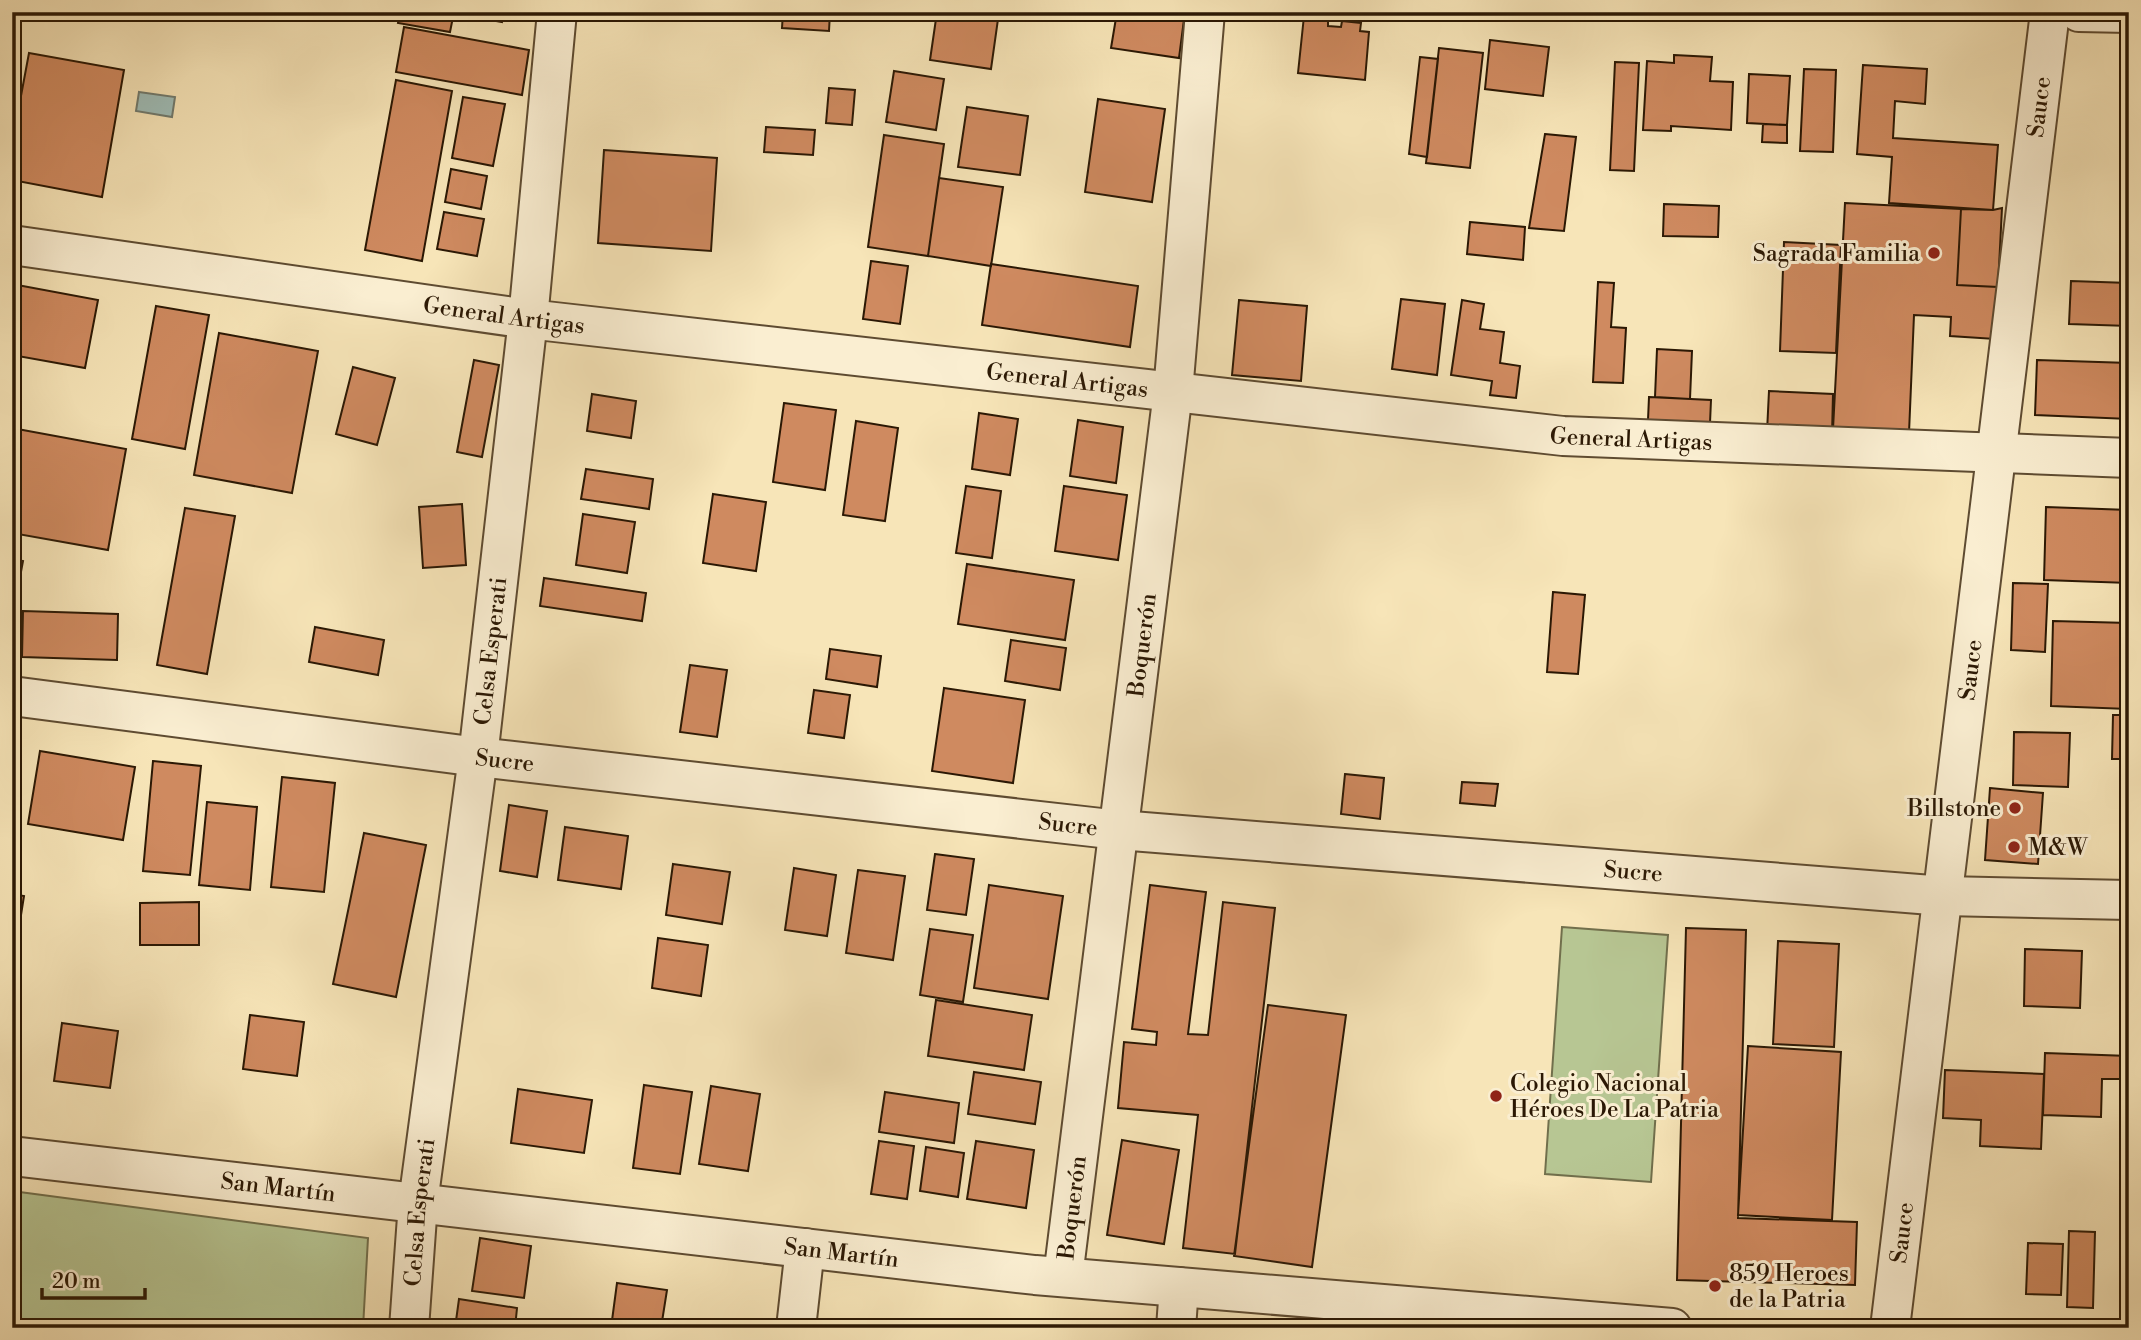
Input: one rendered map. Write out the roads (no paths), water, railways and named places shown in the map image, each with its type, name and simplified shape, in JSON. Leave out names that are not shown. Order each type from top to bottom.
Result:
[{"type":"street","name":"Celsa Esperati","points":[[409,1328],[418,1203],[478,757],[528,319],[557,12]]},
{"type":"street","name":"Boquerón","points":[[1063,1278],[1173,392],[1205,12]]},
{"type":"street","name":"Sauce","points":[[1890,1328],[2050,12]]},
{"type":"street","points":[[2079,12],[2129,13]]},
{"type":"street","name":"General Artigas","points":[[12,245],[528,319],[1563,436],[2129,458]]},
{"type":"street","name":"Sucre","points":[[12,696],[478,757],[1119,830],[1944,896],[2129,900]]},
{"type":"street","name":"San Martín","points":[[12,1156],[1063,1278],[1559,1323],[1672,1328]]},
{"type":"street","points":[[796,1328],[805,1248]]},
{"type":"street","points":[[1176,1328],[1179,1287]]},
{"type":"water","points":[[139,92],[175,97],[172,117],[136,111]]},
{"type":"place","name":"Sagrada Familia","points":[[1934,253]]},
{"type":"place","name":"Billstone","points":[[2015,808]]},
{"type":"place","name":"M&W","points":[[2014,847]]},
{"type":"place","name":"Colegio Nacional Héroes De La Patria","points":[[1496,1096]]},
{"type":"place","name":"859 Heroes de la Patria","points":[[1715,1286]]}]
